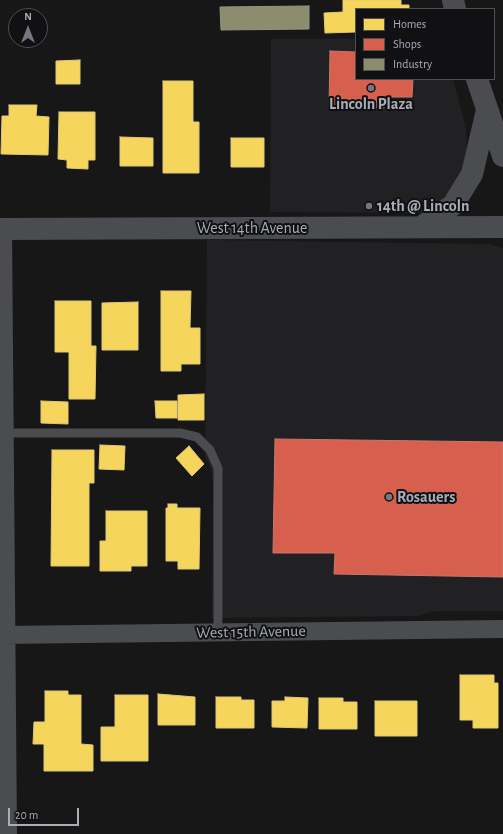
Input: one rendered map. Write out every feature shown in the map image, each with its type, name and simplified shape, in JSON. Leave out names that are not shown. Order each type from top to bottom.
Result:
[{"type":"street","points":[[477,80],[503,156]]},
{"type":"street","points":[[421,227],[454,205],[472,174],[487,110]]},
{"type":"street","name":"West 14th Avenue","points":[[1,229],[503,227]]},
{"type":"street","points":[[1,229],[3,635],[8,834]]},
{"type":"street","name":"West 15th Avenue","points":[[3,635],[503,629]]},
{"type":"lane","points":[[2,433],[180,432],[197,437],[210,450],[218,468],[218,633]]},
{"type":"shaded area","points":[[271,39],[355,39],[355,80],[453,80],[466,128],[467,159],[456,183],[441,201],[419,213],[270,212]]},
{"type":"shaded area","points":[[207,240],[489,244],[503,248],[503,611],[435,611],[417,616],[212,618],[213,483],[211,468],[205,456]]},
{"type":"building: Homes","points":[[343,0],[401,0],[401,5],[409,5],[409,8],[355,8],[355,32],[325,33],[324,13],[343,12]]},
{"type":"building: Homes","points":[[80,60],[80,84],[56,84],[56,61]]},
{"type":"building: Homes","points":[[163,81],[193,81],[193,122],[199,122],[199,173],[163,173]]},
{"type":"building: Homes","points":[[9,105],[37,105],[36,116],[49,117],[48,155],[1,154],[2,116],[9,116]]},
{"type":"building: Homes","points":[[59,112],[95,112],[95,160],[88,160],[88,169],[67,168],[67,160],[58,159]]},
{"type":"building: Homes","points":[[120,137],[153,138],[153,166],[120,166]]},
{"type":"building: Homes","points":[[231,138],[264,138],[264,167],[231,167]]},
{"type":"building: Homes","points":[[161,291],[191,291],[190,328],[200,328],[200,364],[181,364],[181,371],[161,371]]},
{"type":"building: Homes","points":[[55,301],[91,301],[91,346],[96,346],[95,399],[69,399],[69,352],[55,352]]},
{"type":"building: Homes","points":[[138,302],[138,350],[102,350],[102,303]]},
{"type":"building: Homes","points":[[204,394],[204,420],[178,420],[178,395]]},
{"type":"building: Homes","points":[[41,401],[68,402],[68,424],[41,423]]},
{"type":"building: Homes","points":[[155,401],[177,401],[177,418],[156,418]]},
{"type":"building: Homes","points":[[100,445],[125,446],[124,470],[99,469]]},
{"type":"building: Homes","points":[[189,446],[204,464],[192,476],[176,458]]},
{"type":"building: Homes","points":[[52,450],[94,450],[94,483],[89,483],[89,566],[51,566]]},
{"type":"building: Homes","points":[[168,504],[177,504],[177,508],[200,508],[199,569],[178,569],[178,561],[166,561],[166,508],[168,508]]},
{"type":"building: Homes","points":[[106,511],[147,511],[147,566],[131,566],[131,571],[100,571],[100,541],[106,541]]},
{"type":"building: Homes","points":[[460,675],[494,675],[494,683],[498,683],[498,728],[473,728],[473,720],[460,720]]},
{"type":"building: Homes","points":[[45,691],[68,691],[68,695],[81,695],[81,744],[93,745],[93,771],[44,771],[44,744],[33,744],[34,722],[45,722]]},
{"type":"building: Homes","points":[[158,694],[195,697],[195,725],[158,725]]},
{"type":"building: Homes","points":[[115,695],[148,695],[148,761],[101,761],[101,727],[115,727]]},
{"type":"building: Homes","points":[[216,697],[241,697],[241,700],[254,700],[254,728],[216,728]]},
{"type":"building: Homes","points":[[285,697],[308,698],[307,728],[272,727],[272,701],[285,701]]},
{"type":"building: Homes","points":[[319,698],[343,698],[343,702],[357,702],[357,729],[319,729]]},
{"type":"building: Homes","points":[[375,701],[417,701],[417,736],[375,736]]},
{"type":"building: Shops","name":"Lincoln Plaza","points":[[330,51],[355,52],[355,80],[413,80],[412,97],[384,97],[384,108],[329,107]]},
{"type":"building: Shops","name":"Rosauers","points":[[275,439],[503,442],[503,577],[334,574],[335,553],[273,553]]},
{"type":"building: Industry","points":[[309,6],[309,29],[221,30],[220,7]]},
{"type":"place","name":"Lincoln Plaza","points":[[371,88]]},
{"type":"place","name":"14th @ Lincoln","points":[[369,206]]},
{"type":"place","name":"Rosauers","points":[[389,497]]}]
